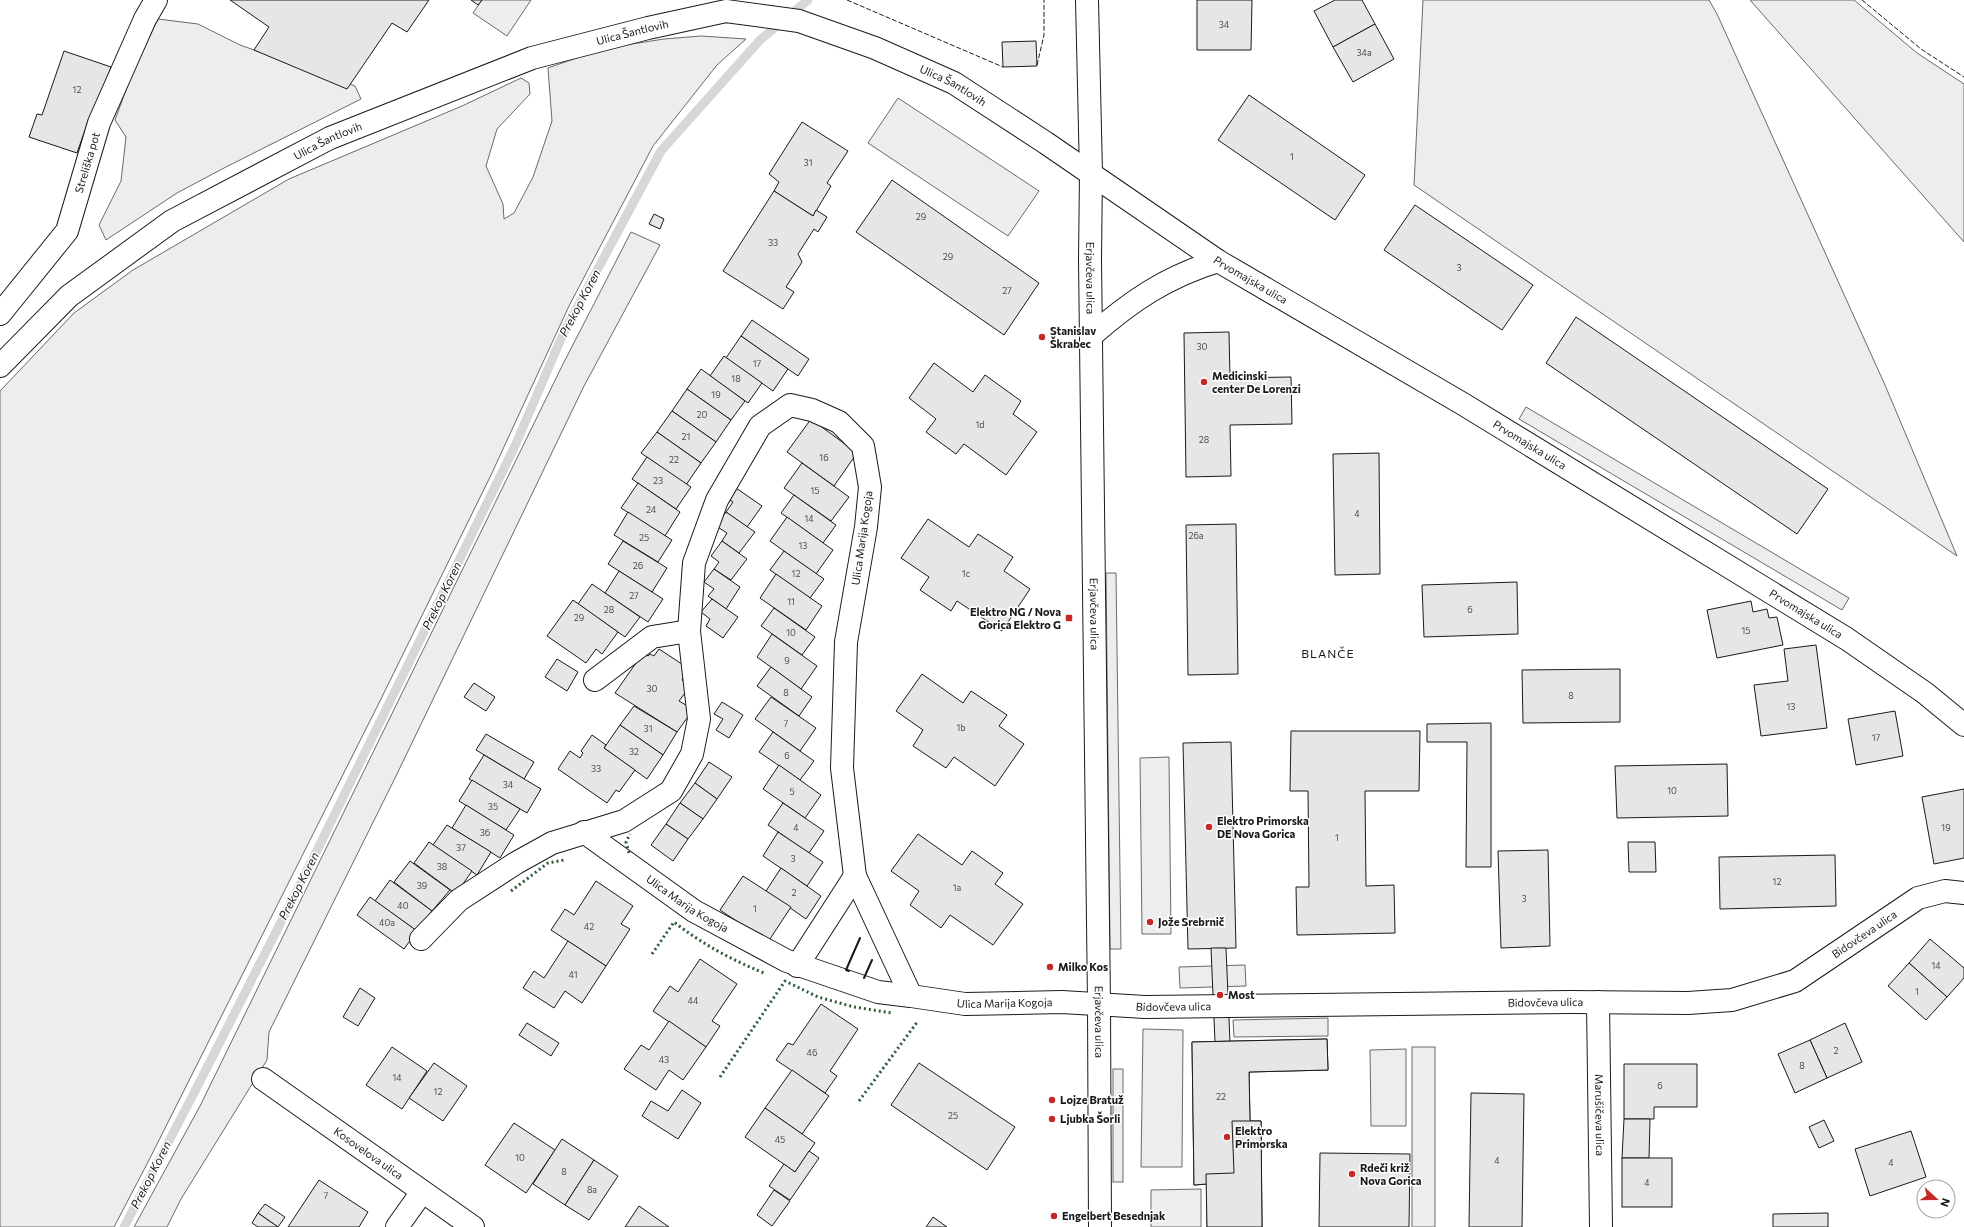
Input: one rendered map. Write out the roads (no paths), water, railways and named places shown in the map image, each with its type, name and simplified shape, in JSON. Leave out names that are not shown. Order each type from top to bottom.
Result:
[{"type":"street","name":"Streliška pot","points":[[0,314],[67,231],[99,123],[145,19],[156,0]]},
{"type":"street","name":"Erjavčeva ulica","points":[[1087,0],[1099,1004],[1100,1227]]},
{"type":"street","name":"Ulica Šantlovih","points":[[0,366],[69,296],[172,221],[330,138],[525,61],[648,28],[726,11],[799,21],[875,48],[954,83],[1090,173]]},
{"type":"street","name":"Prvomajska ulica","points":[[1090,173],[1218,261],[1463,404],[1840,635],[1925,693],[1964,725]]},
{"type":"street","points":[[1091,336],[1122,308],[1153,289],[1196,268],[1218,261]]},
{"type":"street","name":"Ulica Marija Kogoja","points":[[421,939],[459,900],[516,862],[552,843],[624,821],[671,792],[692,754],[699,719],[689,631],[694,563],[716,500],[760,426],[790,405],[812,410],[839,422],[863,446],[870,487],[866,527],[846,642],[842,768],[855,876],[911,996]]},
{"type":"street","points":[[594,680],[652,637],[689,631]]},
{"type":"street","name":"Ulica Marija Kogoja","points":[[584,832],[694,911],[797,966],[878,992],[966,1004],[1062,1002],[1099,1004]]},
{"type":"street","points":[[797,966],[855,876]]},
{"type":"street","name":"Bidovčeva ulica","points":[[1099,1004],[1153,1007],[1598,1002],[1688,1003],[1732,1000],[1795,981],[1918,898],[1945,891],[1964,893]]},
{"type":"street","name":"Marušičeva ulica","points":[[1598,1002],[1600,1227]]},
{"type":"street","name":"Kosovelova ulica","points":[[262,1079],[473,1227]]},
{"type":"street","points":[[397,1227],[422,1192]]},
{"type":"waterway","name":"Prekop Koren","points":[[124,1227],[304,877],[514,448],[564,332],[661,151],[760,40],[808,0]]},
{"type":"place","name":"Stanislav Škrabec","points":[[1042,337]]},
{"type":"place","name":"Medicinski center De Lorenzi","points":[[1204,382]]},
{"type":"place","name":"Elektro NG / Nova Gorica Elektro G","points":[[1069,618]]},
{"type":"place","name":"Elektro Primorska DE Nova Gorica","points":[[1209,827]]},
{"type":"place","name":"Jože Srebrnič","points":[[1150,922]]},
{"type":"place","name":"Milko Kos","points":[[1050,967]]},
{"type":"place","name":"Most","points":[[1220,995]]},
{"type":"place","name":"Lojze Bratuž","points":[[1052,1100]]},
{"type":"place","name":"Ljubka Šorli","points":[[1052,1119]]},
{"type":"place","name":"Elektro Primorska","points":[[1227,1137]]},
{"type":"place","name":"Rdeči križ Nova Gorica","points":[[1352,1174]]},
{"type":"place","name":"Engelbert Besednjak","points":[[1054,1216]]},
{"type":"district","name":"BLANČE","points":[[1328,654]]}]
